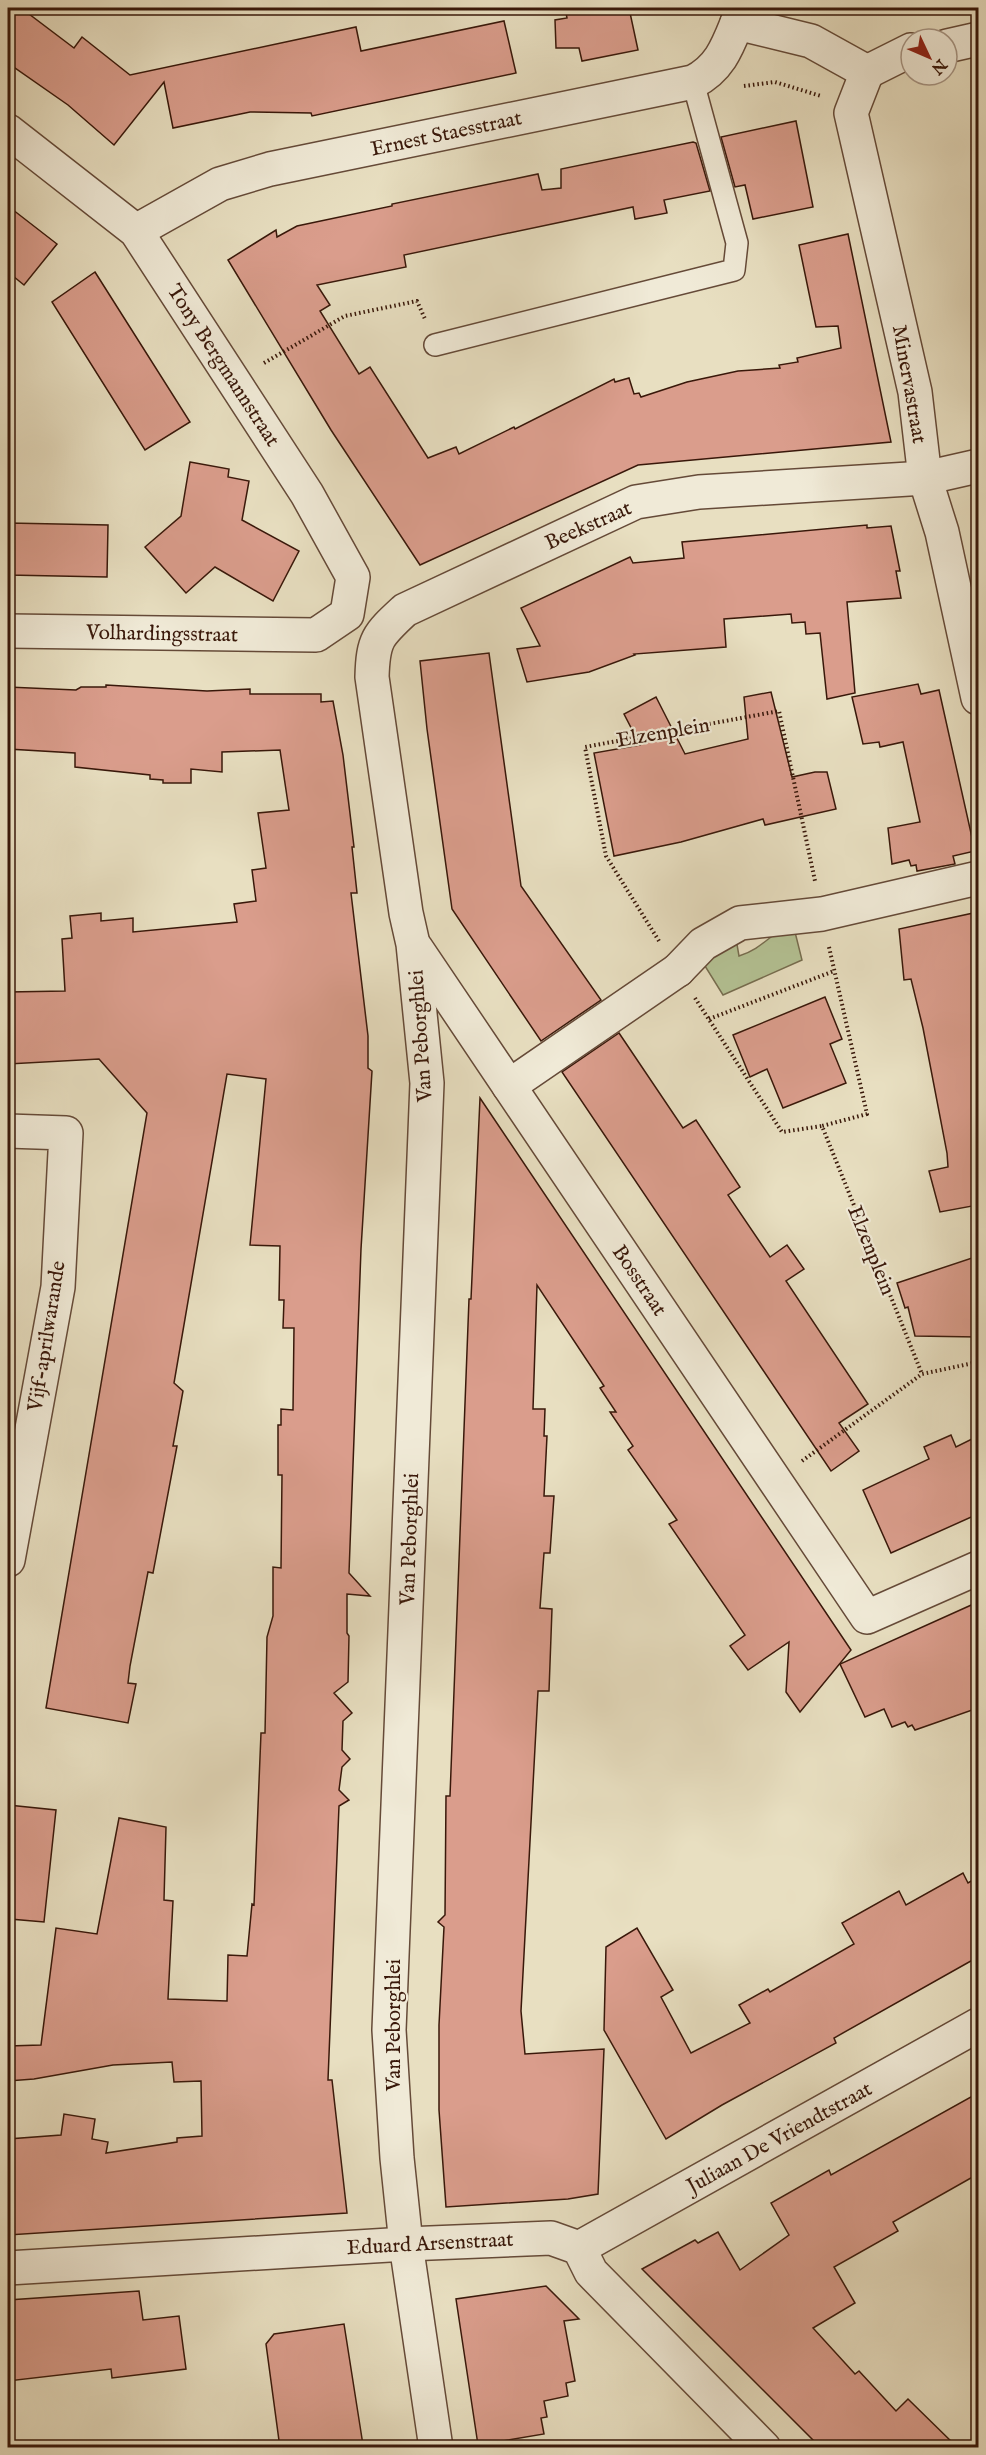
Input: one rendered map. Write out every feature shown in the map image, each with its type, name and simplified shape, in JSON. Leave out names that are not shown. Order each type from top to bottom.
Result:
[{"type":"street","points":[[735,15],[811,41],[867,72]]},
{"type":"street","name":"Ernest Staesstraat","points":[[136,231],[220,184],[270,169],[693,82],[701,78],[723,57],[735,15]]},
{"type":"street","points":[[959,43],[978,39]]},
{"type":"street","points":[[851,113],[867,72],[899,56]]},
{"type":"street","name":"Minervastraat","points":[[851,113],[915,392],[925,478],[942,532],[978,698]]},
{"type":"street","name":"Tony Bergmannstraat","points":[[8,131],[136,231],[307,494],[352,577],[347,614],[316,635]]},
{"type":"street","name":"Beekstraat","points":[[380,633],[405,610],[636,502],[711,491],[925,478],[978,466]]},
{"type":"street","name":"Volhardingsstraat","points":[[8,631],[316,635]]},
{"type":"street","name":"Van Peborghlei","points":[[380,633],[373,652],[372,677],[406,914],[413,944],[428,1083],[389,2030],[397,2158],[406,2244],[436,2448]]},
{"type":"street","points":[[509,1086],[678,970],[703,944],[740,923],[822,914],[978,878]]},
{"type":"street","name":"Bosstraat","points":[[413,944],[867,1617],[978,1568]]},
{"type":"street","name":"Vijf-aprilwarande","points":[[8,1131],[66,1132],[58,1287],[8,1560]]},
{"type":"street","name":"Juliaan De Vriendtstraat","points":[[579,2248],[978,2025]]},
{"type":"street","name":"Eduard Arsenstraat","points":[[8,2268],[406,2244],[551,2238],[579,2248]]},
{"type":"street","points":[[579,2248],[591,2272],[764,2448]]},
{"type":"lane","points":[[435,345],[734,270],[737,243],[693,82]]},
{"type":"path","points":[[878,8],[903,11],[923,8]]},
{"type":"path","points":[[693,82],[728,88],[776,82],[816,93],[851,113]]},
{"type":"path","points":[[234,380],[345,316],[417,301],[435,345]]},
{"type":"path","name":"Elzenplein","points":[[779,711],[822,914],[867,1114],[822,1126],[782,1132],[606,856],[585,747],[779,711]]},
{"type":"path","points":[[709,1019],[834,971]]},
{"type":"path","name":"Elzenplein","points":[[822,1126],[922,1374]]},
{"type":"path","points":[[775,1481],[922,1374],[978,1362]]},
{"type":"green space","points":[[793,924],[802,960],[723,995],[700,958],[735,933],[739,956],[748,953],[785,927]]},
{"type":"building","points":[[8,8],[21,8],[74,48],[82,37],[130,75],[356,27],[361,51],[504,21],[516,73],[312,116],[311,113],[250,112],[173,128],[164,82],[114,145],[68,105],[8,63]]},
{"type":"building","points":[[565,8],[629,8],[638,50],[582,61],[579,48],[556,48],[555,20],[567,18]]},
{"type":"building","points":[[796,121],[813,207],[753,219],[745,185],[735,187],[721,137]]},
{"type":"building","points":[[696,143],[710,191],[664,200],[667,213],[635,219],[633,207],[404,255],[406,267],[317,285],[330,305],[320,311],[359,374],[370,367],[428,458],[456,447],[459,454],[514,427],[515,429],[614,379],[615,382],[629,378],[634,394],[639,393],[641,397],[687,382],[738,371],[780,368],[779,365],[798,362],[797,358],[841,348],[838,326],[816,327],[799,245],[848,234],[891,442],[638,465],[420,565],[331,430],[228,260],[276,230],[277,237],[297,226],[538,174],[542,190],[561,188],[561,169]]},
{"type":"building","points":[[8,206],[57,244],[24,285],[8,272]]},
{"type":"building","points":[[95,272],[190,422],[145,450],[52,302]]},
{"type":"building","points":[[190,462],[229,469],[228,477],[249,481],[242,520],[299,551],[273,601],[215,567],[186,593],[145,547],[181,516]]},
{"type":"building","points":[[8,523],[108,525],[107,577],[8,575]]},
{"type":"building","points":[[867,525],[867,528],[891,526],[900,571],[896,571],[901,598],[847,602],[855,693],[827,699],[820,633],[806,634],[805,622],[792,623],[791,614],[724,619],[726,647],[634,654],[589,672],[527,682],[517,649],[540,646],[521,608],[630,557],[633,563],[684,558],[682,542]]},
{"type":"building","points":[[489,653],[521,886],[601,1000],[541,1041],[452,909],[427,729],[420,661]]},
{"type":"building","points":[[918,684],[921,694],[939,690],[975,851],[953,856],[955,864],[917,871],[916,865],[911,866],[909,860],[892,864],[888,828],[920,822],[903,742],[880,747],[879,742],[863,744],[852,697]]},
{"type":"building","points":[[106,685],[207,691],[250,689],[250,694],[321,694],[321,702],[333,701],[343,755],[357,893],[351,893],[368,1036],[368,1068],[372,1071],[361,1249],[349,1573],[370,1596],[347,1594],[348,1682],[334,1693],[352,1713],[343,1721],[342,1750],[350,1759],[342,1767],[339,1790],[349,1800],[339,1806],[328,2080],[332,2080],[347,2213],[8,2235],[8,2139],[61,2135],[64,2114],[95,2119],[92,2139],[108,2142],[106,2153],[177,2142],[177,2138],[202,2136],[201,2081],[174,2082],[172,2062],[113,2065],[34,2079],[8,2081],[8,2046],[41,2045],[56,1928],[97,1934],[119,1818],[166,1827],[164,1900],[173,1901],[168,1999],[227,2001],[228,1955],[247,1956],[252,1904],[254,1905],[261,1733],[265,1733],[267,1637],[273,1616],[273,1567],[281,1568],[282,1475],[278,1475],[278,1425],[281,1425],[281,1409],[293,1410],[294,1328],[283,1328],[284,1300],[279,1300],[280,1246],[250,1245],[266,1079],[227,1074],[174,1383],[183,1391],[173,1446],[177,1446],[153,1573],[148,1572],[130,1666],[128,1683],[136,1684],[128,1723],[46,1708],[147,1113],[99,1059],[8,1064],[8,992],[65,991],[62,939],[72,938],[70,916],[101,913],[101,921],[133,918],[133,932],[237,922],[234,904],[256,901],[252,870],[266,868],[258,813],[289,810],[280,750],[222,752],[222,772],[191,769],[191,783],[163,783],[163,780],[150,779],[150,775],[75,767],[75,753],[8,749],[8,687],[76,690],[81,687],[106,687]]},
{"type":"building","points":[[771,692],[792,777],[827,772],[836,809],[765,825],[763,819],[681,842],[614,856],[594,753],[640,745],[624,714],[656,697],[685,754],[748,739],[744,697]]},
{"type":"building","points":[[978,912],[978,1205],[940,1212],[929,1171],[948,1167],[947,1153],[923,1028],[911,979],[904,980],[899,929]]},
{"type":"building","points":[[825,997],[842,1039],[830,1044],[846,1083],[783,1108],[767,1069],[750,1077],[733,1035]]},
{"type":"building","points":[[619,1033],[683,1128],[696,1120],[740,1187],[728,1195],[770,1257],[787,1245],[804,1269],[786,1281],[868,1404],[839,1423],[859,1451],[831,1471],[562,1072]]},
{"type":"building","points":[[480,1098],[851,1650],[800,1712],[786,1692],[789,1642],[748,1670],[730,1646],[745,1635],[669,1524],[677,1520],[628,1450],[633,1446],[610,1412],[616,1412],[600,1388],[604,1386],[537,1285],[533,1409],[545,1409],[544,1436],[547,1436],[544,1496],[554,1496],[550,1553],[544,1553],[540,1608],[552,1609],[549,1691],[538,1691],[521,2011],[525,2054],[604,2049],[598,2194],[568,2199],[446,2207],[439,2110],[439,2025],[444,1927],[438,1922],[445,1915],[446,1796],[450,1796],[469,1299],[471,1299]]},
{"type":"building","points":[[978,1256],[978,1337],[915,1336],[908,1307],[905,1308],[897,1283]]},
{"type":"building","points":[[951,1435],[956,1447],[978,1436],[978,1514],[891,1553],[863,1490],[929,1459],[924,1447]]},
{"type":"building","points":[[978,1602],[978,1708],[915,1730],[912,1725],[908,1727],[905,1722],[892,1727],[884,1709],[865,1717],[840,1664]]},
{"type":"building","points":[[8,1805],[56,1810],[44,1922],[10,1919],[12,1900],[8,1899]]},
{"type":"building","points":[[963,1873],[968,1883],[978,1877],[978,1957],[834,2038],[836,2043],[722,2105],[666,2139],[604,2030],[606,1947],[637,1928],[673,1990],[661,1997],[691,2053],[750,2023],[739,2005],[768,1989],[770,1992],[854,1944],[842,1923],[899,1891],[906,1905]]},
{"type":"building","points":[[978,2093],[978,2174],[893,2222],[898,2231],[834,2267],[855,2303],[813,2328],[855,2374],[859,2371],[896,2411],[908,2399],[958,2448],[821,2448],[642,2269],[695,2240],[698,2243],[718,2232],[740,2270],[789,2235],[771,2203],[829,2170],[831,2175]]},
{"type":"building","points":[[546,2286],[579,2319],[564,2321],[575,2381],[566,2383],[568,2396],[544,2401],[547,2417],[541,2418],[544,2434],[478,2445],[456,2299]]},
{"type":"building","points":[[139,2291],[143,2320],[179,2316],[186,2369],[112,2378],[111,2369],[8,2381],[8,2300]]},
{"type":"building","points":[[344,2324],[363,2445],[342,2448],[280,2448],[266,2344],[274,2334]]}]
